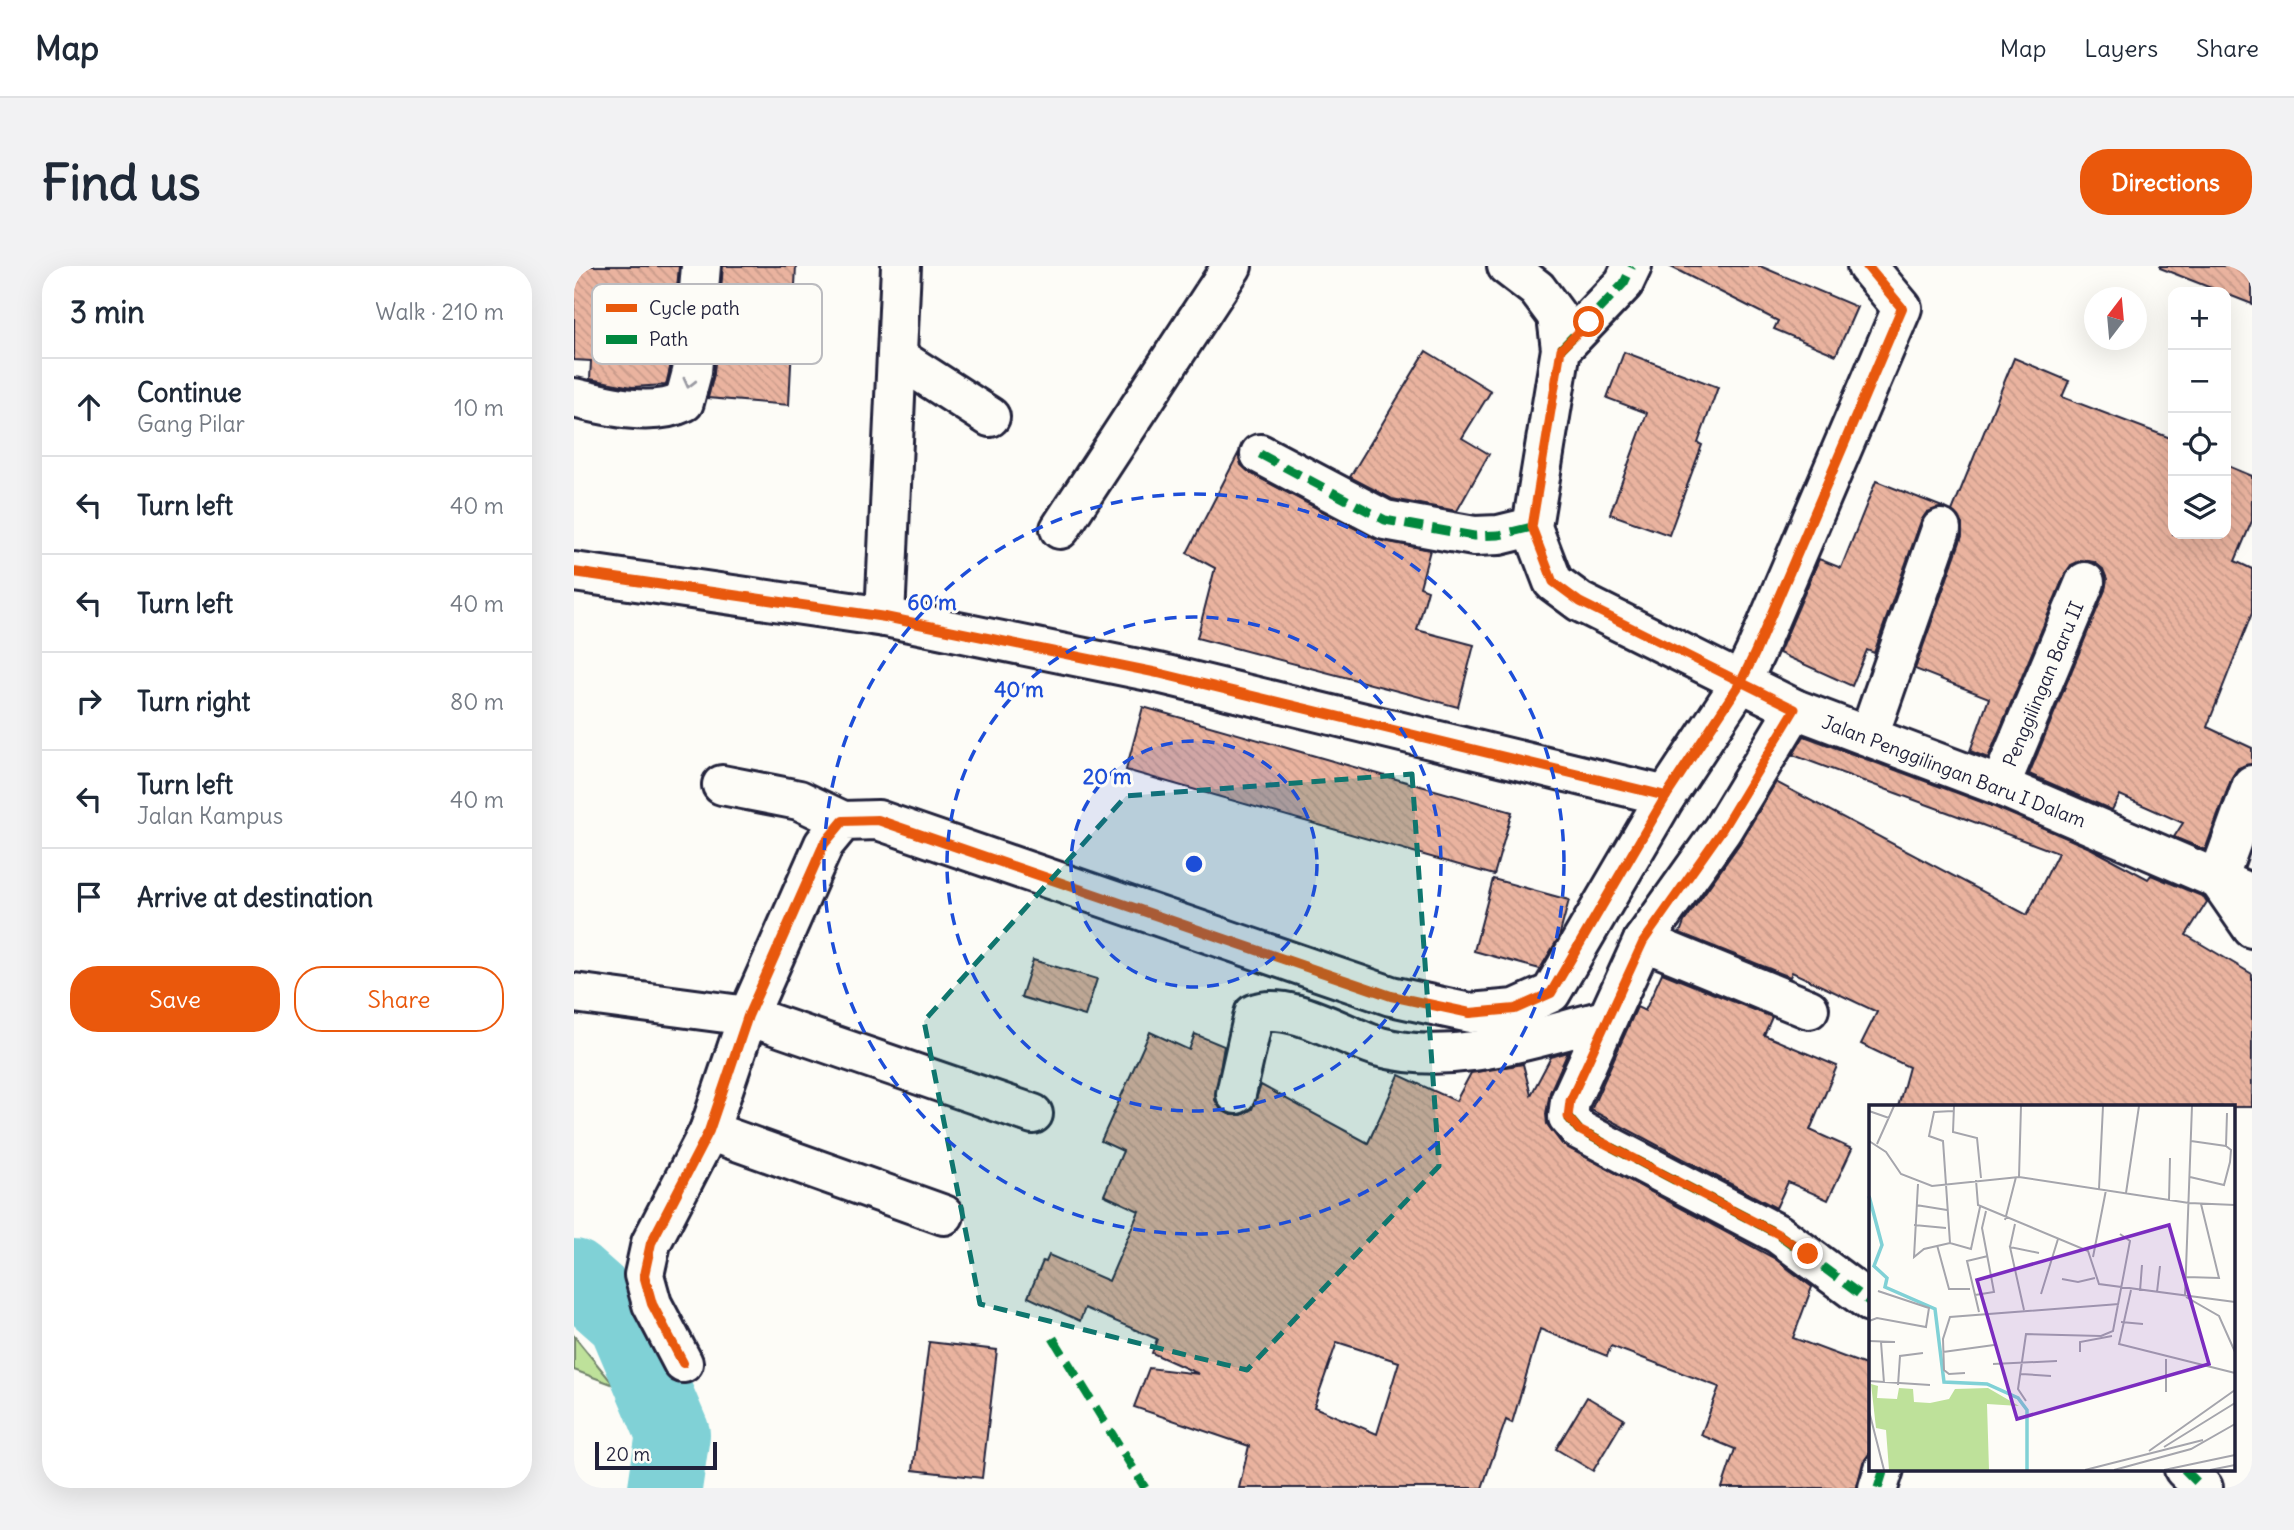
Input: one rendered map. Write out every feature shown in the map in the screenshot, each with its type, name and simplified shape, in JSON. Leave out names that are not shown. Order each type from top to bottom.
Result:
[{"type":"street","points":[[699,284],[701,266]]},
{"type":"street","points":[[885,617],[901,266]]},
{"type":"street","points":[[1060,530],[1232,266]]},
{"type":"street","points":[[1260,454],[1385,520],[1474,536],[1499,535],[1532,527],[1561,349],[1557,316],[1537,289],[1507,266]]},
{"type":"street","points":[[1561,349],[1615,293],[1632,266]]},
{"type":"street","points":[[722,785],[800,800],[843,821],[878,820],[1391,996],[1470,1013],[1516,1009],[1551,993],[1666,796],[1741,681],[1902,308],[1867,266]]},
{"type":"street","points":[[897,357],[990,417]]},
{"type":"street","points":[[574,398],[606,406],[670,409],[684,402],[693,364]]},
{"type":"street","name":"Jalan Penggilingan Baru I Dalam","points":[[1532,527],[1553,582],[1580,602],[1795,709],[2000,786],[2252,894]]},
{"type":"street","points":[[1869,735],[1941,529]]},
{"type":"street","points":[[574,572],[885,617],[1157,673],[1666,796]]},
{"type":"street","name":"Penggilingan Baru II","points":[[2000,786],[2085,582]]},
{"type":"street","points":[[1795,709],[1722,830],[1643,942],[1570,1101],[1568,1117],[1579,1130],[1778,1234],[1869,1301]]},
{"type":"street","points":[[2252,785],[2218,879],[2252,928]]},
{"type":"street","points":[[683,1363],[652,1304],[644,1275],[651,1243],[709,1130],[748,1016],[824,844],[843,821]]},
{"type":"street","points":[[1643,942],[1809,1009]]},
{"type":"street","points":[[574,993],[748,1016],[1033,1114]]},
{"type":"street","points":[[1236,1094],[1254,1014],[1263,1010],[1292,1013],[1379,1047],[1426,1055],[1463,1054],[1605,1020]]},
{"type":"street","points":[[709,1130],[944,1215]]},
{"type":"street","points":[[1878,1488],[1884,1470]]},
{"type":"street","points":[[2185,1470],[2203,1488]]},
{"type":"highlighted area","points":[[1412,774],[1439,1166],[1247,1370],[980,1304],[924,1021],[1126,796]]},
{"type":"green space","points":[[574,1336],[614,1385],[574,1370]]},
{"type":"building","points":[[574,266],[679,266],[677,284],[592,284],[592,364],[670,364],[666,385],[632,387],[590,379],[591,361],[574,360]]},
{"type":"building","points":[[723,266],[796,266],[795,284],[722,284]]},
{"type":"building","points":[[1669,266],[1760,266],[1857,307],[1836,355],[1774,329],[1778,321]]},
{"type":"building","points":[[2252,266],[2252,304],[2231,296],[2231,287],[2209,287],[2160,268]]},
{"type":"building","points":[[1426,351],[1491,391],[1462,438],[1489,454],[1457,511],[1392,499],[1350,477]]},
{"type":"building","points":[[1624,352],[1718,387],[1698,443],[1702,445],[1669,535],[1610,514],[1647,413],[1607,398]]},
{"type":"building","points":[[2014,358],[2069,381],[2062,397],[2168,437],[2168,539],[2231,539],[2231,467],[2252,476],[2252,521],[2235,561],[2252,569],[2252,613],[2207,727],[2252,748],[2252,764],[2238,768],[2232,777],[2205,850],[2174,837],[2183,823],[2120,795],[2112,810],[2029,774],[2105,590],[2107,579],[2103,569],[2094,562],[2082,560],[2071,565],[2065,574],[1988,758],[1970,751],[1989,698],[1915,669],[1962,536],[1962,524],[1952,511]]},
{"type":"building","points":[[715,364],[791,364],[789,405],[708,398]]},
{"type":"building","points":[[1238,454],[1241,465],[1250,473],[1375,539],[1430,550],[1420,587],[1428,590],[1417,630],[1474,645],[1458,707],[1197,638],[1215,568],[1187,553]]},
{"type":"building","points":[[1876,481],[1945,508],[1927,512],[1921,521],[1874,653],[1867,650],[1852,686],[1779,653],[1819,559],[1841,568]]},
{"type":"building","points":[[1143,707],[1512,812],[1494,875],[1126,770]]},
{"type":"building","points":[[1804,736],[1992,806],[2092,849],[2148,879],[2151,875],[2204,897],[2207,902],[2186,935],[2252,974],[2252,1107],[1899,1105],[1909,1067],[1861,1044],[1877,1012],[1792,972],[1790,977],[1680,933],[1684,922],[1740,843],[1776,782],[2027,915],[2058,853],[1793,755]]},
{"type":"building","points":[[1493,879],[1569,900],[1559,937],[1540,969],[1474,951]]},
{"type":"building","points":[[1033,960],[1097,979],[1085,1016],[1021,997]]},
{"type":"building","points":[[1662,973],[1772,1017],[1764,1035],[1837,1066],[1810,1130],[1852,1149],[1828,1200],[1788,1182],[1776,1208],[1591,1110],[1637,1007],[1645,1011]]},
{"type":"building","points":[[1150,1032],[1189,1050],[1195,1034],[1224,1046],[1215,1100],[1221,1110],[1231,1115],[1242,1115],[1252,1109],[1261,1085],[1368,1143],[1399,1075],[1456,1101],[1471,1073],[1523,1064],[1531,1095],[1551,1057],[1568,1052],[1550,1092],[1546,1114],[1547,1124],[1562,1144],[1774,1258],[1812,1287],[1793,1338],[1869,1366],[1869,1454],[1863,1462],[1857,1488],[1722,1488],[1735,1449],[1701,1435],[1719,1387],[1611,1346],[1607,1356],[1540,1329],[1512,1423],[1506,1420],[1482,1488],[1239,1488],[1249,1446],[1134,1407],[1149,1368],[1199,1374],[1152,1353],[1157,1339],[1085,1308],[1080,1321],[1028,1297],[1043,1261],[1046,1262],[1049,1255],[1109,1281],[1139,1211],[1104,1195],[1123,1151],[1101,1141]],"holes":[[[1337,1342],[1399,1362],[1377,1434],[1314,1407]]]},
{"type":"building","points":[[929,1342],[997,1350],[982,1478],[913,1470]]},
{"type":"building","points":[[1587,1397],[1624,1419],[1593,1471],[1556,1449]]},
{"type":"waterway","points":[[574,1276],[625,1321],[673,1434],[665,1488]]},
{"type":"marked path","points":[[1561,349],[1624,283],[1632,266]]},
{"type":"marked path","points":[[1260,454],[1385,520],[1474,536],[1499,535],[1532,527]]},
{"type":"marked path","points":[[1568,1117],[1579,1130],[1778,1234],[1869,1301]]},
{"type":"marked path","points":[[1053,1338],[1145,1488]]},
{"type":"marked path","points":[[1878,1488],[1884,1470]]},
{"type":"marked path","points":[[2185,1470],[2203,1488]]},
{"type":"cycle path","points":[[683,1363],[652,1304],[644,1275],[651,1243],[709,1131],[748,1016],[824,844],[843,821],[878,820],[1391,996],[1470,1013],[1515,1009],[1551,993],[1666,796],[1741,682],[1755,653],[1902,308],[1867,266]]},
{"type":"cycle path","points":[[574,572],[885,617],[1158,673],[1666,796]]},
{"type":"route","points":[[1589,322],[1561,349],[1535,497],[1532,527],[1553,582],[1580,602],[1795,709],[1722,830],[1643,942],[1570,1101],[1568,1117],[1579,1130],[1778,1234],[1808,1254]]}]
